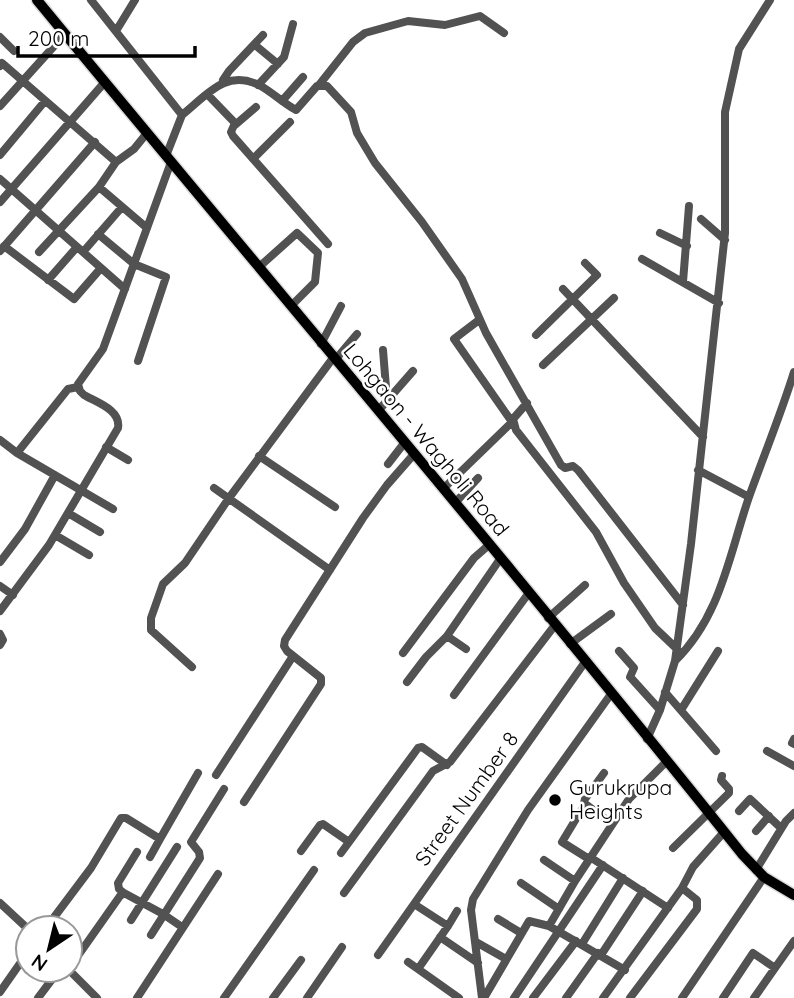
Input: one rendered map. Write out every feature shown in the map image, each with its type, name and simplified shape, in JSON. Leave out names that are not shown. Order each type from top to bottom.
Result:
[{"type":"main road","name":"Lohgaon - Wagholi Road","points":[[37,0],[321,344],[444,488],[756,870],[793,892]]},
{"type":"street","points":[[91,0],[182,115]]},
{"type":"street","points":[[116,31],[135,0]]},
{"type":"street","points":[[648,739],[675,660],[683,604],[719,303],[724,240],[723,132],[727,100],[739,49],[771,0]]},
{"type":"street","points":[[223,80],[238,80],[258,85],[294,109],[299,109],[352,42],[365,33],[408,22],[445,25],[480,16],[504,33]]},
{"type":"street","points":[[258,85],[285,54],[293,24]]},
{"type":"street","points":[[0,106],[65,34]]},
{"type":"street","points":[[78,387],[103,349],[147,228],[182,115],[223,80],[263,35]]},
{"type":"street","points":[[0,37],[13,51]]},
{"type":"street","points":[[255,45],[278,64]]},
{"type":"street","points":[[0,66],[2,63],[116,162]]},
{"type":"street","points":[[282,101],[303,77]]},
{"type":"street","points":[[0,202],[104,83]]},
{"type":"street","points":[[319,85],[327,86],[351,112],[357,133],[375,163],[460,275],[480,320],[561,466],[575,467],[683,604]]},
{"type":"street","points":[[207,94],[234,120],[235,125]]},
{"type":"street","points":[[0,155],[45,102]]},
{"type":"street","points":[[256,107],[235,125],[232,134],[328,244]]},
{"type":"street","points":[[253,159],[290,121]]},
{"type":"street","points":[[39,252],[99,187],[116,162],[134,149],[147,133]]},
{"type":"street","points":[[95,142],[2,248],[76,299],[102,268]]},
{"type":"street","points":[[0,179],[125,289]]},
{"type":"street","points":[[99,187],[147,228]]},
{"type":"street","points":[[683,282],[689,206]]},
{"type":"street","points":[[48,280],[99,234],[122,207]]},
{"type":"street","points":[[701,219],[724,240]]},
{"type":"street","points":[[259,267],[297,233],[318,253],[313,285],[291,306]]},
{"type":"street","points":[[660,233],[687,246]]},
{"type":"street","points":[[99,234],[134,264],[162,274],[166,280],[138,361]]},
{"type":"street","points":[[642,259],[719,303]]},
{"type":"street","points":[[536,335],[597,275],[585,262]]},
{"type":"street","points":[[563,289],[702,437]]},
{"type":"street","points":[[543,365],[614,298]]},
{"type":"street","points":[[321,344],[341,306]]},
{"type":"street","points":[[480,320],[454,338],[531,450],[596,532],[624,583],[655,628],[677,649]]},
{"type":"street","points":[[192,667],[151,630],[151,618],[163,584],[185,563],[260,456],[334,359],[357,334]]},
{"type":"street","points":[[383,350],[387,400]]},
{"type":"street","points":[[378,411],[413,371]]},
{"type":"street","points":[[675,660],[688,648],[710,613],[727,572],[750,496],[794,372]]},
{"type":"street","points":[[0,611],[55,535],[118,428],[119,417],[84,395],[78,387]]},
{"type":"street","points":[[17,453],[68,390],[78,387]]},
{"type":"street","points":[[444,488],[512,422],[527,403]]},
{"type":"street","points":[[0,440],[17,453],[113,509]]},
{"type":"street","points":[[388,464],[405,442]]},
{"type":"street","points":[[106,447],[128,460]]},
{"type":"street","points":[[244,802],[321,684],[321,678],[285,649],[285,640],[387,485],[415,453]]},
{"type":"street","points":[[260,456],[335,507]]},
{"type":"street","points":[[698,470],[750,496]]},
{"type":"street","points":[[0,562],[25,529],[55,475]]},
{"type":"street","points":[[455,503],[478,478]]},
{"type":"street","points":[[214,488],[330,570]]},
{"type":"street","points":[[68,513],[100,532]]},
{"type":"street","points":[[55,535],[89,555]]},
{"type":"street","points":[[403,653],[474,558],[490,544]]},
{"type":"street","points":[[407,682],[447,636],[500,559]]},
{"type":"street","points":[[344,893],[433,771],[447,765],[551,622],[585,585]]},
{"type":"street","points":[[0,586],[13,595]]},
{"type":"street","points":[[453,695],[528,594]]},
{"type":"street","points":[[570,644],[611,614]]},
{"type":"street","points":[[0,634],[3,639],[0,645]]},
{"type":"street","points":[[447,636],[466,649]]},
{"type":"street","points":[[681,710],[718,650]]},
{"type":"street","points":[[619,651],[634,668],[630,677],[660,710]]},
{"type":"street","points":[[216,775],[293,656]]},
{"type":"street","name":"Street Number 8","points":[[378,955],[585,662]]},
{"type":"street","points":[[665,692],[716,751]]},
{"type":"street","points":[[483,998],[471,910],[473,899],[528,810],[611,694]]},
{"type":"street","points":[[341,853],[418,748],[422,747],[447,765]]},
{"type":"street","points":[[767,751],[794,766]]},
{"type":"street","points":[[549,926],[629,799],[666,762]]},
{"type":"street","points":[[150,857],[198,773]]},
{"type":"street","points":[[604,773],[585,799],[585,804],[562,842],[603,865],[668,908]]},
{"type":"street","points":[[673,848],[729,791],[721,780],[722,776]]},
{"type":"street","points":[[151,935],[200,858],[191,842],[224,789]]},
{"type":"street","points":[[739,811],[750,799],[781,828]]},
{"type":"street","points":[[585,804],[612,824]]},
{"type":"street","points":[[756,870],[781,828],[794,813]]},
{"type":"street","points":[[755,831],[769,816]]},
{"type":"street","points":[[56,914],[91,868],[121,818],[126,818],[160,839]]},
{"type":"street","points":[[301,852],[323,824],[349,842]]},
{"type":"street","points":[[603,998],[682,888],[693,867],[724,832]]},
{"type":"street","points":[[131,920],[177,847]]},
{"type":"street","points":[[137,852],[118,883],[120,888],[124,893],[182,927]]},
{"type":"street","points":[[544,860],[575,881]]},
{"type":"street","points":[[514,998],[603,865]]},
{"type":"street","points":[[223,998],[314,870]]},
{"type":"street","points":[[137,998],[218,874]]},
{"type":"street","points":[[682,998],[764,877]]},
{"type":"street","points":[[533,998],[579,943],[623,878]]},
{"type":"street","points":[[521,883],[559,909]]},
{"type":"street","points":[[630,998],[697,908],[697,900],[682,888]]},
{"type":"street","points":[[566,998],[643,891]]},
{"type":"street","points":[[84,948],[124,893]]},
{"type":"street","points":[[0,903],[14,916]]},
{"type":"street","points":[[414,904],[447,926]]},
{"type":"street","points":[[418,969],[457,911]]},
{"type":"street","points":[[498,919],[521,933]]},
{"type":"street","points":[[483,998],[529,921],[549,926],[625,970]]},
{"type":"street","points":[[440,937],[478,963]]},
{"type":"street","points":[[754,998],[794,941]]},
{"type":"street","points":[[476,942],[506,958]]},
{"type":"street","points":[[307,998],[342,947]]},
{"type":"street","points":[[723,998],[753,953],[775,968]]},
{"type":"street","points":[[273,998],[301,960]]},
{"type":"street","points":[[408,962],[459,998]]},
{"type":"street","points":[[0,992],[14,972]]},
{"type":"street","points":[[83,984],[97,998]]},
{"type":"place","name":"Gurukrupa Heights","points":[[555,800]]}]
